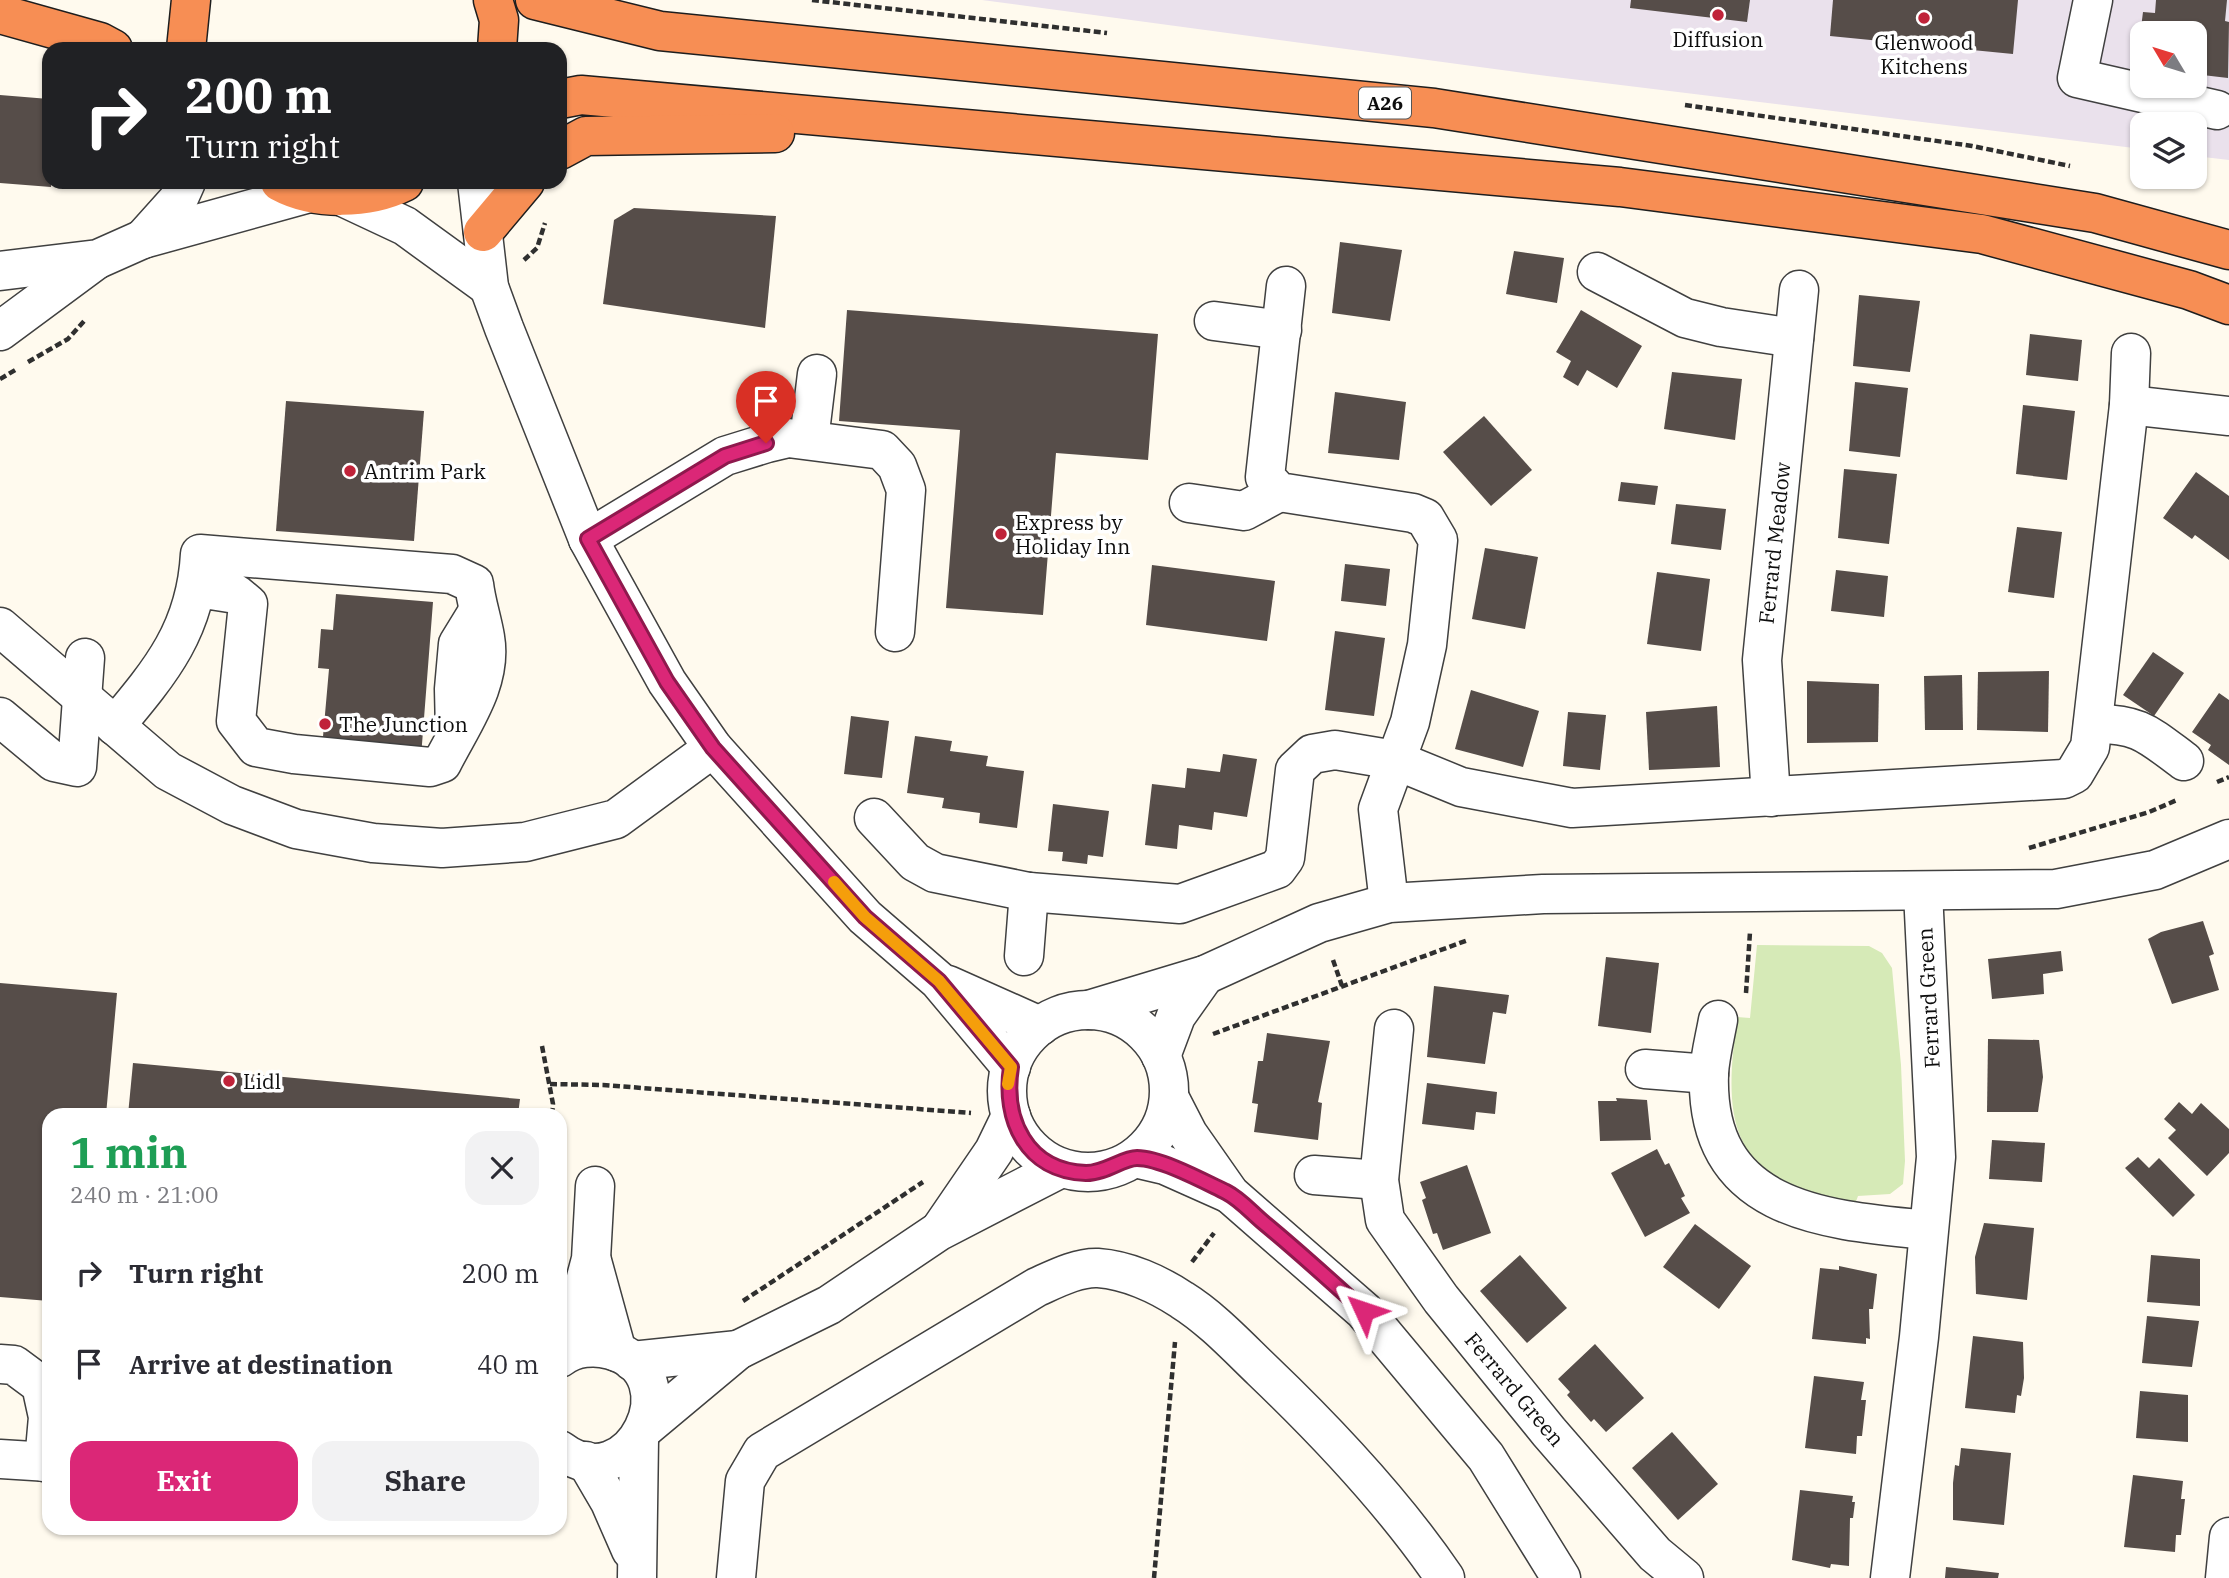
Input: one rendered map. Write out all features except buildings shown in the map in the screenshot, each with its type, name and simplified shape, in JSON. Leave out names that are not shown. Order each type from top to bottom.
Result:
[{"type":"highway","points":[[187,42],[191,0]]},
{"type":"highway","points":[[493,0],[499,20],[497,42]]},
{"type":"highway","name":"A26","points":[[535,0],[660,31],[1434,108],[2095,213],[2229,250]]},
{"type":"highway","points":[[0,14],[100,42]]},
{"type":"highway","points":[[567,98],[581,95],[1620,187],[1982,234],[2189,290],[2229,305]]},
{"type":"highway","points":[[567,146],[586,136],[987,130]]},
{"type":"highway","points":[[312,190],[352,189]]},
{"type":"highway","points":[[483,232],[519,189]]},
{"type":"street","points":[[2093,0],[2077,78],[2217,110]]},
{"type":"street","points":[[143,239],[179,189]]},
{"type":"street","points":[[478,189],[490,290],[588,539],[667,682],[713,748],[865,917],[939,981],[1011,1067]]},
{"type":"street","points":[[0,331],[98,259],[143,239],[312,190],[405,226],[490,290]]},
{"type":"street","points":[[0,271],[98,259]]},
{"type":"street","points":[[1597,272],[1685,318],[1721,327],[1794,338]]},
{"type":"street","points":[[1279,492],[1265,477],[1286,286]]},
{"type":"street","name":"Ferrard Meadow","points":[[1770,797],[1762,660],[1799,290]]},
{"type":"street","points":[[1214,321],[1282,330]]},
{"type":"street","points":[[874,818],[915,862],[935,873],[1030,892],[1180,904],[1277,869],[1284,858],[1295,770],[1312,754],[1335,750],[1395,760],[1461,787],[1572,808],[2064,779],[2074,774],[2091,747],[2129,405],[2130,353]]},
{"type":"street","points":[[809,440],[817,374]]},
{"type":"street","points":[[2129,405],[2229,416]]},
{"type":"street","points":[[588,539],[725,456],[788,438],[882,450],[897,466],[906,490],[895,632]]},
{"type":"street","points":[[1189,503],[1244,511],[1279,492],[1413,513],[1424,518],[1435,530],[1438,540],[1427,645],[1410,722],[1378,809],[1390,903]]},
{"type":"street","points":[[115,726],[175,643],[191,614],[199,571]]},
{"type":"street","points":[[199,571],[452,574],[474,584],[477,613],[485,637],[483,684],[442,763],[430,767],[294,754],[256,747],[236,722],[248,604],[199,571]]},
{"type":"street","points":[[0,627],[115,726],[166,785],[232,805],[296,829],[373,843],[442,848],[525,842],[615,819],[713,748]]},
{"type":"street","points":[[0,717],[54,762],[77,767],[85,658]]},
{"type":"street","points":[[2093,724],[2126,724],[2137,729],[2191,781]]},
{"type":"street","points":[[1170,1098],[1164,1120],[1154,1140],[1135,1158],[1112,1169],[1086,1173],[1061,1168],[1039,1156],[1021,1138],[1011,1116],[1007,1091],[1011,1067],[1022,1044],[1040,1026],[1063,1014],[1089,1010],[1205,975],[1319,923],[1390,903],[1543,894],[1923,892],[2056,888],[2155,870],[2229,839]]},
{"type":"street","points":[[1024,956],[1030,892]]},
{"type":"street","name":"Ferrard Green","points":[[1890,1578],[1919,1337],[1936,1157],[1923,892]]},
{"type":"street","points":[[1161,1056],[1176,1016],[1205,975]]},
{"type":"street","points":[[939,981],[1040,1026]]},
{"type":"street","points":[[1089,1010],[1111,1013],[1132,1023],[1149,1037],[1161,1056],[1168,1077],[1170,1098],[1188,1135],[1234,1198],[1364,1311],[1486,1457],[1561,1578]]},
{"type":"street","points":[[1718,1020],[1709,1074],[1716,1134],[1741,1175],[1763,1193],[1795,1209],[1824,1216],[1928,1230]]},
{"type":"street","name":"Ferrard Green","points":[[1394,1029],[1379,1180],[1385,1220],[1433,1289],[1647,1544],[1684,1578]]},
{"type":"street","points":[[1645,1069],[1709,1074]]},
{"type":"street","points":[[939,1231],[994,1151],[1011,1116]]},
{"type":"street","points":[[1135,1158],[1165,1165],[1234,1198]]},
{"type":"street","points":[[573,1456],[616,1458],[738,1350],[829,1304],[939,1231],[1061,1168]]},
{"type":"street","points":[[1314,1175],[1379,1180]]},
{"type":"street","points":[[567,1342],[591,1259],[595,1186]]},
{"type":"street","points":[[591,1259],[625,1356],[643,1374],[650,1391],[651,1408],[643,1432],[637,1570]]},
{"type":"street","points":[[736,1578],[745,1481],[752,1465],[772,1445],[1037,1287],[1064,1275],[1096,1268],[1126,1273],[1179,1298],[1242,1351],[1296,1402],[1402,1521],[1445,1578]]},
{"type":"street","points":[[567,1354],[583,1348],[600,1347],[625,1356],[738,1350]]},
{"type":"street","points":[[0,1364],[14,1365],[41,1385],[42,1390]]},
{"type":"street","points":[[573,1456],[610,1502],[637,1570]]},
{"type":"street","points":[[0,1459],[42,1462]]},
{"type":"street","points":[[2225,1578],[2229,1537]]},
{"type":"path","points":[[490,290],[537,248],[545,222]]},
{"type":"path","points":[[2026,848],[2150,812],[2191,781],[2229,777]]},
{"type":"path","points":[[1718,1020],[1745,996],[1752,894]]},
{"type":"path","points":[[1176,1016],[1212,1034],[1469,939]]},
{"type":"path","points":[[542,1046],[550,1084],[552,1108]]},
{"type":"path","points":[[550,1084],[630,1087],[1011,1116]]},
{"type":"path","points":[[736,1305],[932,1176]]},
{"type":"path","points":[[1154,1578],[1179,1298],[1194,1257],[1234,1198]]},
{"type":"shaded area","points":[[982,0],[2229,0],[2229,160],[2207,157],[2207,112],[2130,112],[2130,148],[1547,76]]},
{"type":"green space","points":[[1757,945],[1869,946],[1882,953],[1892,968],[1901,1065],[1905,1161],[1903,1184],[1890,1194],[1858,1196],[1854,1207],[1787,1184],[1765,1170],[1749,1153],[1739,1133],[1734,1111],[1732,1065],[1737,1017],[1750,1018]]},
{"type":"slow traffic","points":[[834,882],[865,917],[939,981],[1011,1067],[1008,1084]]},
{"type":"place","name":"Diffusion","points":[[1718,15]]},
{"type":"place","name":"Glenwood Kitchens","points":[[1924,18]]},
{"type":"place","name":"Antrim Park","points":[[350,471]]},
{"type":"place","name":"Express by Holiday Inn","points":[[1001,534]]},
{"type":"place","name":"The Junction","points":[[325,724]]},
{"type":"place","name":"Lidl","points":[[229,1081]]},
{"type":"route","points":[[766,443],[725,456],[588,539],[667,682],[713,748],[865,917],[939,981],[1011,1067],[1007,1091],[1011,1116],[1021,1138],[1039,1156],[1061,1168],[1086,1173],[1112,1169],[1135,1158],[1165,1165],[1230,1194],[1364,1311]]}]
